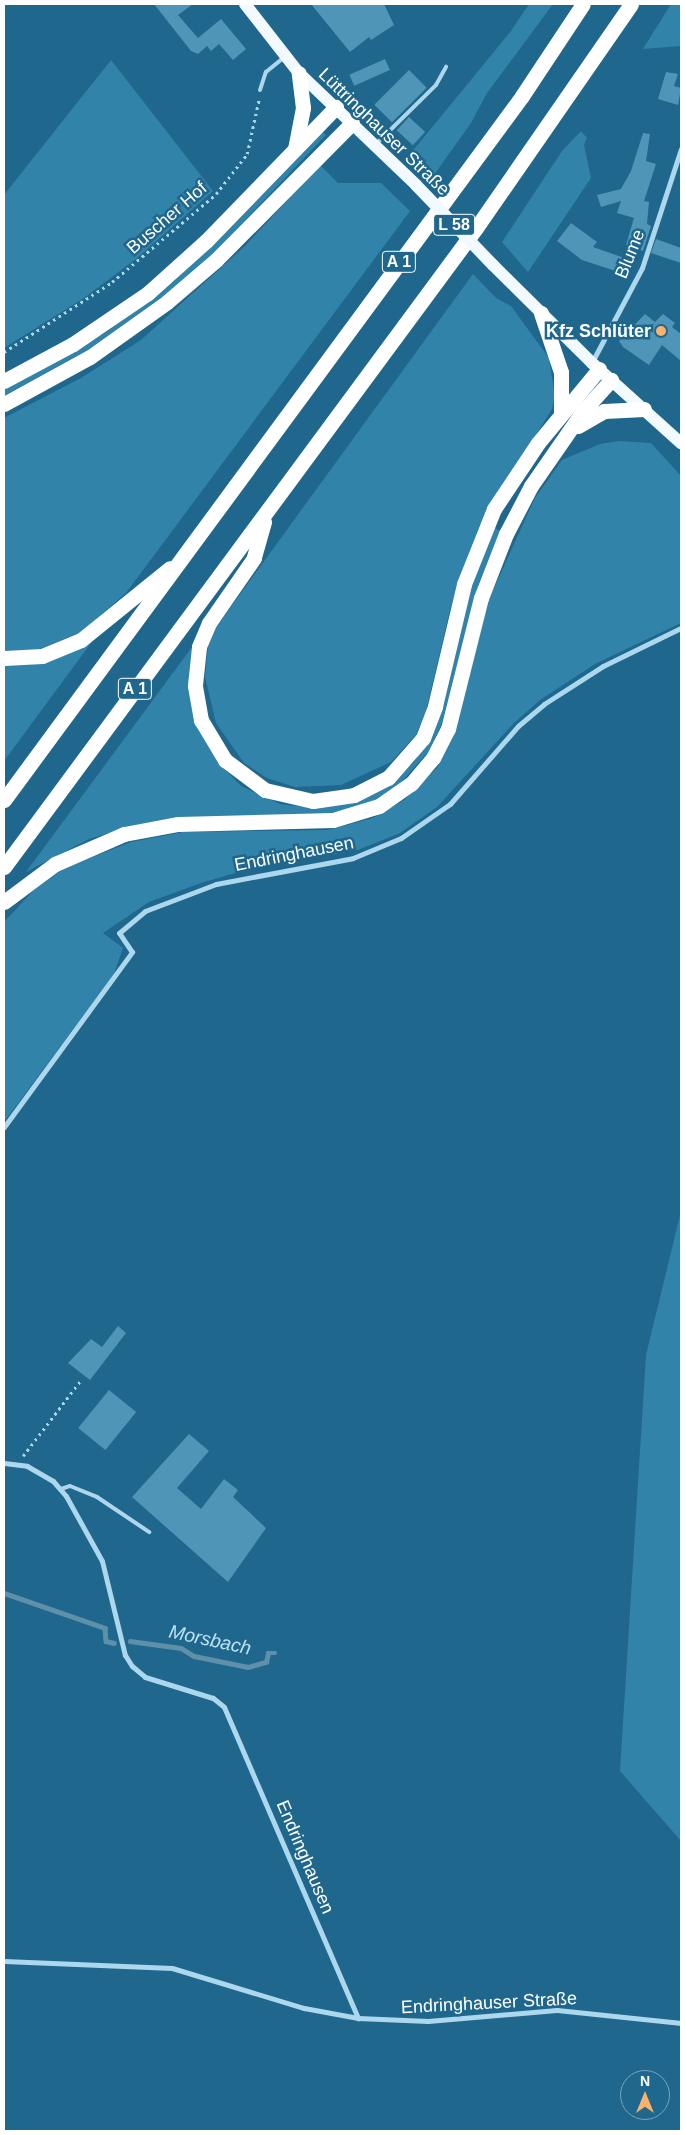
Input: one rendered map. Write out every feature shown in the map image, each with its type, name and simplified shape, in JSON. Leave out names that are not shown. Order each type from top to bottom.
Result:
[{"type":"highway","name":"A 1","points":[[4,800],[516,104],[583,4]]},
{"type":"highway","name":"A 1","points":[[4,867],[482,220],[631,4]]},
{"type":"highway","points":[[294,150],[303,108],[299,73]]},
{"type":"highway","points":[[4,381],[74,344],[142,298],[206,241],[336,108]]},
{"type":"highway","points":[[4,404],[90,357],[167,302],[216,260],[352,123]]},
{"type":"highway","points":[[541,313],[561,372],[561,414]]},
{"type":"highway","points":[[267,511],[254,558],[209,623],[199,647],[196,686],[201,720],[225,760],[257,787],[305,801],[354,795],[388,778],[423,738],[435,706],[458,604],[484,532],[516,474],[595,366]]},
{"type":"highway","points":[[4,902],[55,864],[124,834],[178,824],[333,820],[379,806],[411,784],[433,758],[448,729],[481,598],[503,542],[531,486],[573,430],[583,411],[611,380]]},
{"type":"highway","points":[[573,430],[604,411],[644,409]]},
{"type":"highway","points":[[4,658],[42,656],[81,640],[136,592],[181,560]]},
{"type":"main road","name":"Lüttringhauser Straße","points":[[244,4],[299,73],[416,185],[595,366],[681,443]]},
{"type":"street","name":"Blume","points":[[595,366],[642,268],[681,150]]},
{"type":"street","name":"Endringhausen","points":[[4,1127],[132,952],[119,933],[145,911],[216,884],[353,858],[401,838],[450,804],[518,726],[544,704],[603,666],[681,628]]},
{"type":"street","name":"Endringhausen","points":[[4,1463],[27,1466],[60,1489],[95,1544],[110,1582],[125,1655],[132,1666],[159,1684],[213,1698],[233,1722],[358,2018]]},
{"type":"street","points":[[4,1962],[172,1968],[288,2004],[358,2018]]},
{"type":"street","name":"Endringhauser Straße","points":[[358,2018],[428,2021],[557,2010],[681,2023]]},
{"type":"lane","points":[[260,90],[266,72],[285,56]]},
{"type":"lane","points":[[374,145],[436,85],[446,67]]},
{"type":"lane","points":[[60,1489],[70,1486],[97,1496],[149,1532]]},
{"type":"path","name":"Buscher Hof","points":[[4,352],[112,282],[216,194],[248,154],[260,90]]},
{"type":"path","points":[[16,1465],[81,1380]]},
{"type":"shaded area","points":[[529,4],[553,4],[487,93],[471,123],[434,175],[411,153],[511,31]]},
{"type":"shaded area","points":[[671,4],[681,4],[681,46],[643,49]]},
{"type":"shaded area","points":[[111,60],[213,191],[136,259],[84,298],[4,348],[4,195]]},
{"type":"shaded area","points":[[321,131],[326,135],[213,254],[174,288],[93,347],[4,396],[4,390],[105,333],[174,281]]},
{"type":"shaded area","points":[[581,131],[587,138],[584,145],[591,178],[528,272],[502,242],[562,151]]},
{"type":"shaded area","points":[[320,165],[338,183],[381,183],[410,211],[126,593],[81,632],[37,650],[4,651],[4,418],[81,378],[141,340],[245,246]]},
{"type":"shaded area","points":[[473,274],[496,298],[511,306],[549,358],[555,396],[552,409],[479,527],[451,606],[426,711],[416,735],[391,762],[341,785],[295,787],[267,778],[244,763],[216,723],[205,677],[208,645],[214,630]]},
{"type":"shaded area","points":[[619,441],[651,443],[681,476],[681,623],[595,664],[540,700],[514,723],[437,807],[400,833],[358,850],[242,871],[201,883],[149,902],[103,933],[123,948],[114,974],[4,1122],[4,922],[33,891],[64,868],[131,842],[183,832],[328,830],[373,818],[404,800],[437,768],[454,735],[488,601],[535,498],[562,460],[600,444]]},
{"type":"shaded area","points":[[493,527],[501,531],[479,583],[442,723],[429,751],[398,786],[368,804],[321,815],[178,817],[135,825],[89,839],[26,872],[192,647],[189,675],[196,725],[218,762],[241,786],[280,804],[313,808],[355,801],[390,784],[414,762],[431,735],[467,596]]},
{"type":"shaded area","points":[[94,639],[4,761],[4,664],[77,649]]},
{"type":"shaded area","points":[[681,1211],[681,1841],[620,1771],[646,1355]]},
{"type":"building","points":[[154,4],[193,4],[178,15],[198,38],[221,19],[246,49],[233,60],[219,44],[211,51],[207,46],[198,54],[191,51]]},
{"type":"building","points":[[311,4],[384,4],[394,25],[371,40],[369,37],[350,52]]},
{"type":"building","points":[[385,59],[390,70],[354,86],[349,75]]},
{"type":"building","points":[[409,70],[427,88],[392,122],[374,105]]},
{"type":"building","points":[[666,72],[678,74],[674,86],[681,88],[678,105],[658,99]]},
{"type":"building","points":[[409,117],[425,132],[413,145],[397,130]]},
{"type":"building","points":[[643,133],[650,134],[646,161],[656,164],[644,201],[649,202],[647,224],[651,226],[643,251],[626,245],[634,218],[617,213],[621,201],[601,207],[597,195],[621,189],[631,171]]},
{"type":"building","points":[[571,223],[597,242],[593,247],[633,261],[628,275],[582,260],[557,241]]},
{"type":"building","points":[[656,239],[681,248],[681,263],[651,253]]},
{"type":"building","points":[[645,314],[655,322],[663,314],[675,323],[672,327],[681,334],[681,361],[662,345],[649,365],[623,347],[619,341]]},
{"type":"building","points":[[118,1326],[126,1333],[90,1380],[68,1363],[91,1339],[102,1347]]},
{"type":"building","points":[[109,1390],[136,1412],[105,1450],[78,1428]]},
{"type":"building","points":[[189,1434],[209,1451],[177,1488],[201,1509],[224,1479],[238,1490],[233,1497],[266,1528],[228,1582],[132,1497]]},
{"type":"waterway","name":"Morsbach","points":[[4,1593],[105,1628],[106,1641],[114,1643]]},
{"type":"waterway","name":"Morsbach","points":[[130,1641],[181,1648],[194,1656],[248,1667],[266,1662],[268,1653],[275,1653]]},
{"type":"place","name":"Kfz Schlüter","points":[[661,331]]}]
